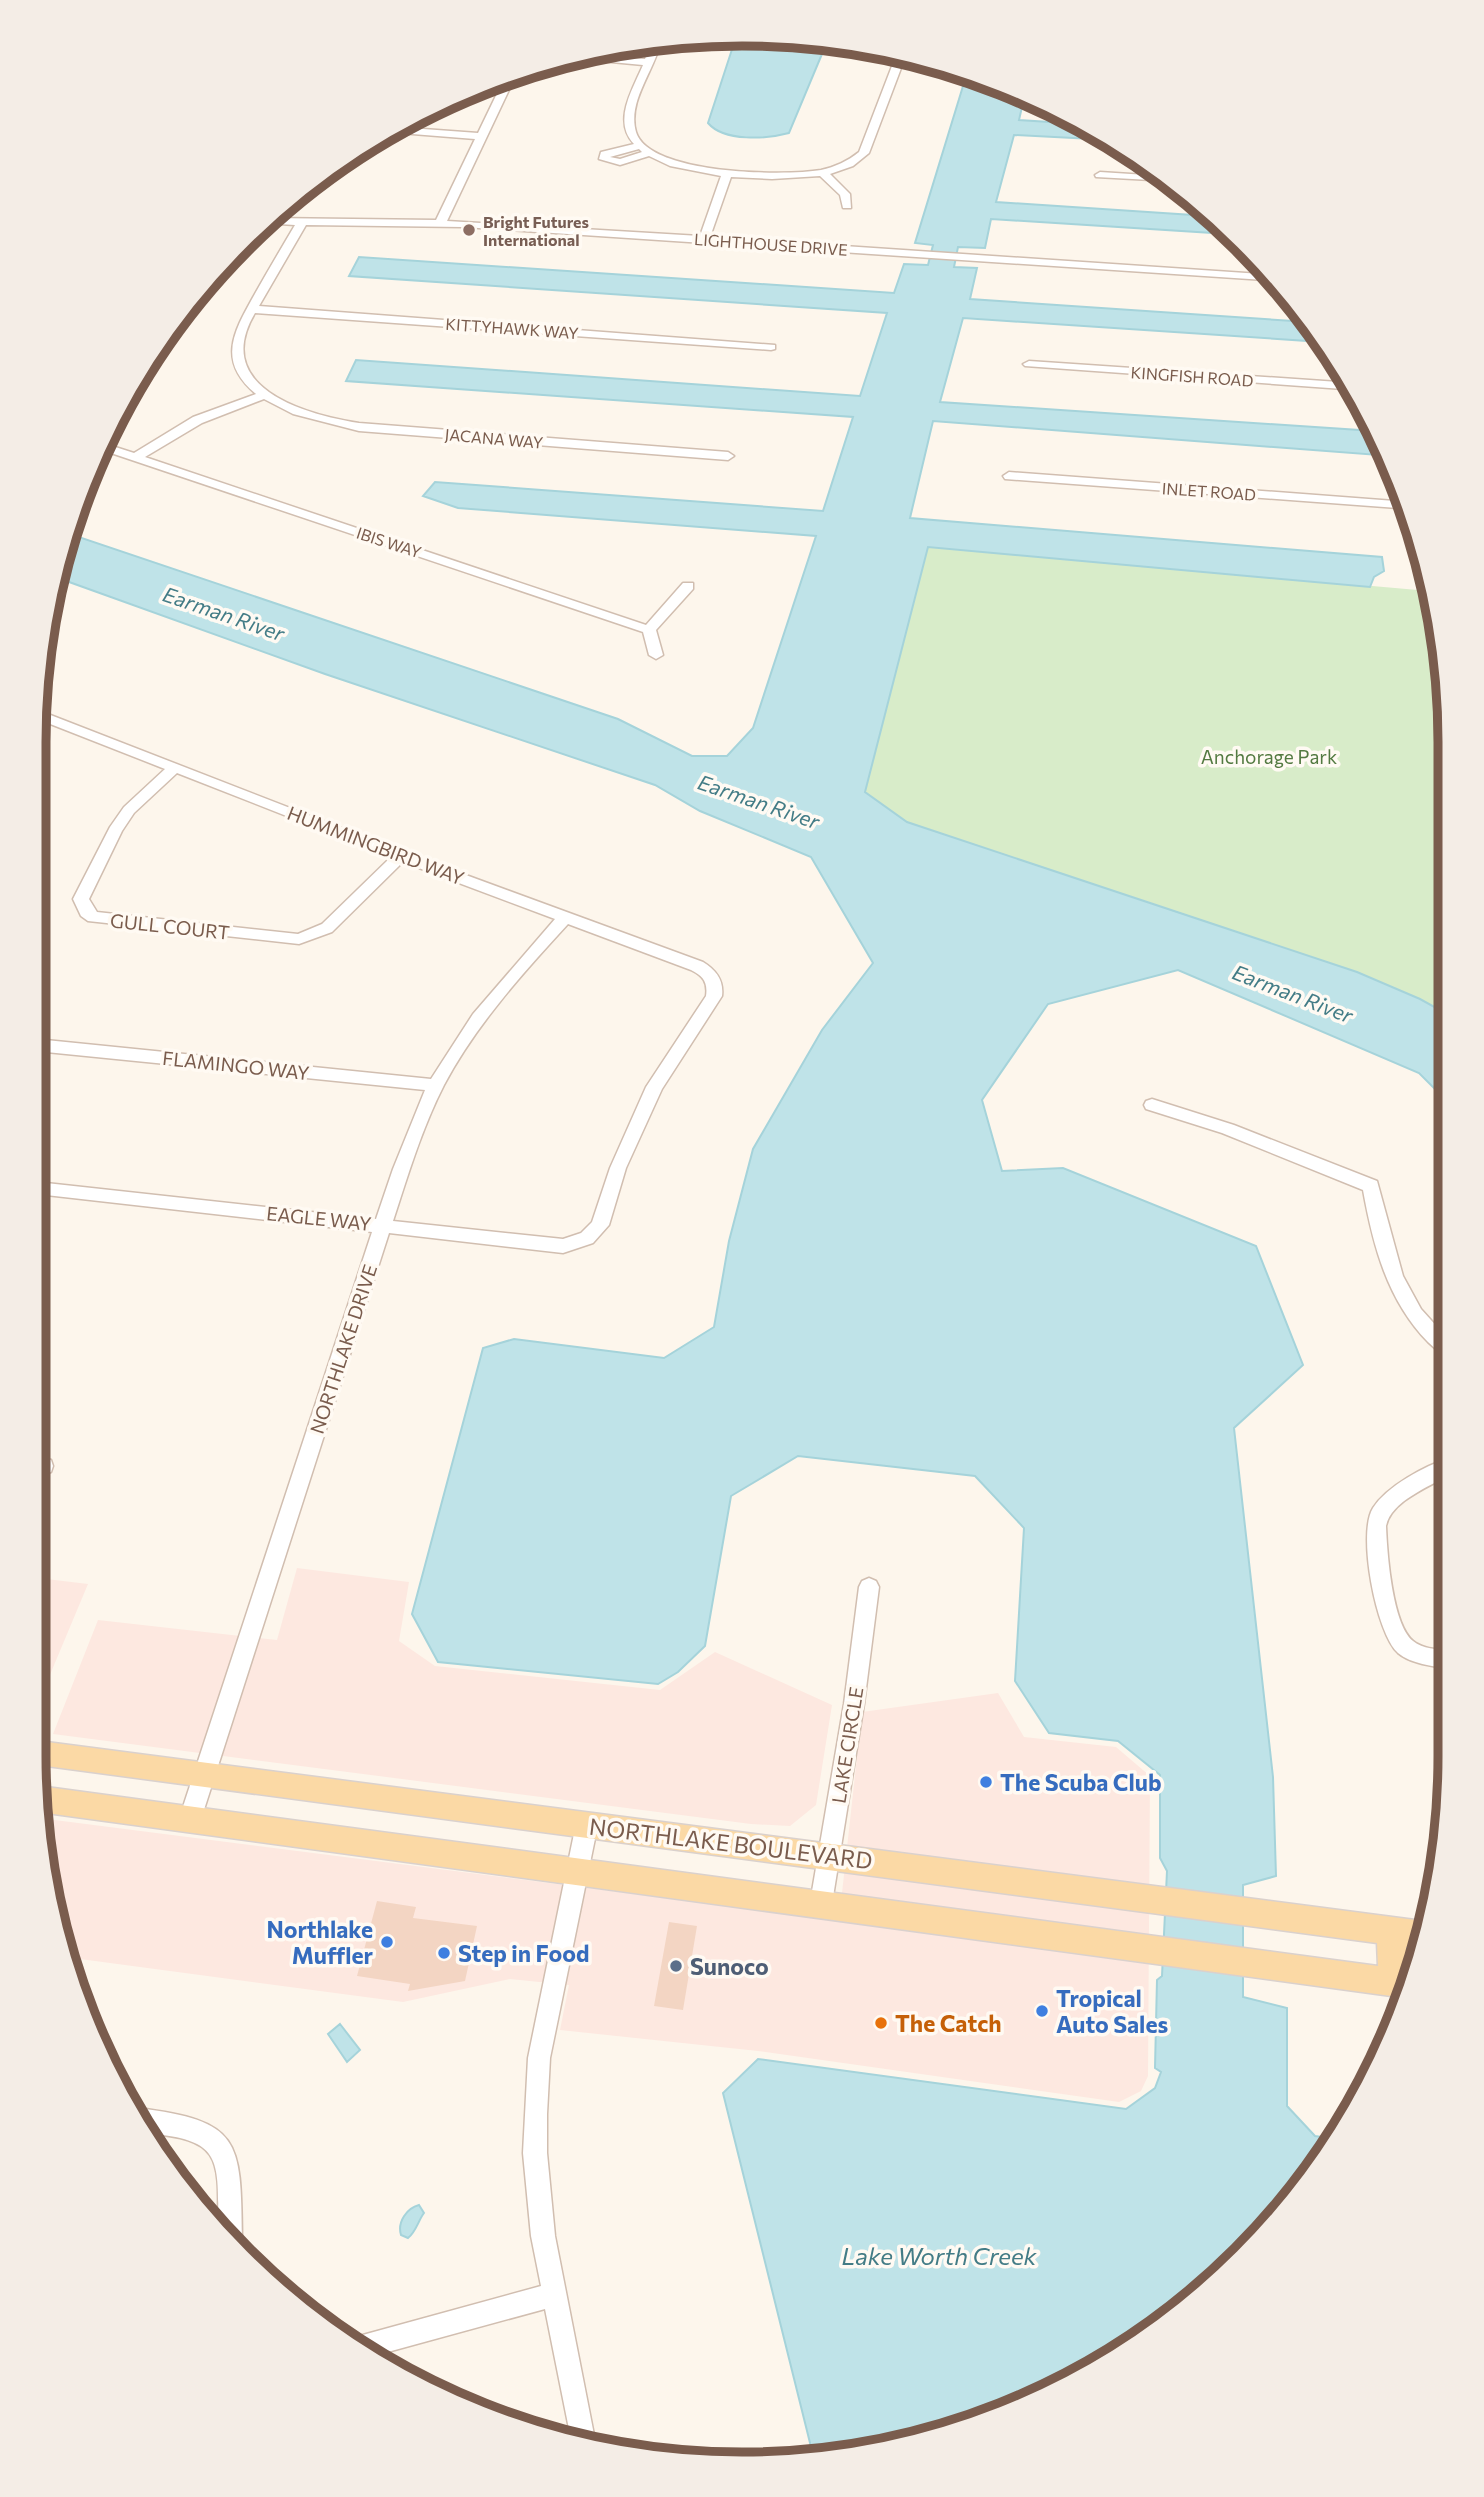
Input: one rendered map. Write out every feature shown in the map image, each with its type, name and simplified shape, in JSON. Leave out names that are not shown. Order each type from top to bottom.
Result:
[{"type":"main road","name":"NORTHLAKE BOULEVARD","points":[[46,1754],[831,1855],[1415,1934]]},
{"type":"main road","points":[[47,1800],[1401,1983]]},
{"type":"main road","points":[[1391,1931],[1402,1979]]},
{"type":"street","points":[[653,51],[627,118],[629,132],[644,150],[681,166],[727,173],[788,177],[823,173],[850,163],[864,153],[898,64]]},
{"type":"street","points":[[605,59],[649,62]]},
{"type":"street","points":[[440,223],[505,87]]},
{"type":"street","points":[[408,131],[482,136]]},
{"type":"street","points":[[704,240],[727,173]]},
{"type":"street","points":[[823,173],[845,194],[847,206]]},
{"type":"street","points":[[1100,175],[1150,178]]},
{"type":"street","name":"LIGHTHOUSE DRIVE","points":[[280,221],[440,223],[1260,277]]},
{"type":"street","points":[[136,457],[161,439],[203,416],[265,395],[245,375],[238,359],[239,335],[302,222]]},
{"type":"street","name":"KITTYHAWK WAY","points":[[252,309],[771,347]]},
{"type":"street","name":"KINGFISH ROAD","points":[[1029,364],[1340,386]]},
{"type":"street","name":"JACANA WAY","points":[[265,395],[304,415],[359,427],[728,456]]},
{"type":"street","name":"IBIS WAY","points":[[110,449],[649,629]]},
{"type":"street","name":"INLET ROAD","points":[[1009,476],[1397,505]]},
{"type":"street","points":[[656,655],[649,629],[688,586]]},
{"type":"street","name":"HUMMINGBIRD WAY","points":[[46,721],[696,966],[714,980],[714,996],[676,1050],[635,1126],[618,1168],[603,1221],[596,1231]]},
{"type":"street","name":"GULL COURT","points":[[173,768],[129,810],[115,830],[80,899],[86,912],[93,916],[299,939],[327,928],[401,856]]},
{"type":"street","name":"NORTHLAKE DRIVE","points":[[190,1819],[401,1169],[436,1085],[490,1002],[566,916]]},
{"type":"street","name":"FLAMINGO WAY","points":[[46,1046],[436,1085]]},
{"type":"street","points":[[1152,1105],[1228,1129],[1371,1186],[1381,1244],[1391,1271],[1418,1317],[1438,1339]]},
{"type":"street","name":"EAGLE WAY","points":[[46,1189],[563,1246],[579,1242],[596,1231]]},
{"type":"street","points":[[1438,1473],[1389,1504],[1379,1515],[1376,1533],[1394,1630],[1403,1645],[1421,1655],[1438,1658]]},
{"type":"street","name":"LAKE CIRCLE","points":[[821,1903],[831,1855],[869,1587]]},
{"type":"street","points":[[582,2433],[543,2236],[535,2153],[535,2114],[539,2058],[587,1824]]},
{"type":"street","points":[[151,2122],[186,2127],[214,2139],[227,2168],[230,2226]]},
{"type":"street","points":[[372,2344],[555,2294]]},
{"type":"shaded area","points":[[297,1568],[409,1582],[399,1641],[435,1666],[660,1690],[715,1652],[832,1705],[816,1805],[790,1826],[751,1824],[53,1734],[98,1620],[277,1640]]},
{"type":"shaded area","points":[[46,1579],[88,1584],[46,1684]]},
{"type":"shaded area","points":[[998,1693],[1024,1737],[1116,1747],[1150,1776],[1148,2076],[1141,2091],[1119,2102],[758,2051],[560,2030],[569,1985],[510,1979],[403,2002],[76,1958],[59,1891],[49,1819],[839,1920],[862,1712]]},
{"type":"green space","name":"Anchorage Park","points":[[928,547],[1421,590],[1433,651],[1437,696],[1438,1009],[1420,999],[907,822],[865,793]]},
{"type":"water","points":[[733,46],[824,50],[789,133],[769,137],[735,136],[715,129],[708,123]]},
{"type":"water","name":"Lake Worth Creek","points":[[964,82],[1022,105],[1019,120],[1060,123],[1090,139],[1014,135],[996,202],[1198,215],[1217,233],[991,219],[985,248],[958,247],[954,267],[977,268],[970,299],[1297,321],[1311,341],[963,318],[940,402],[1365,430],[1376,455],[933,421],[910,518],[1382,557],[1384,571],[1374,577],[1370,587],[928,547],[865,792],[907,822],[1357,972],[1420,999],[1438,1009],[1438,1092],[1419,1073],[1178,970],[1048,1004],[982,1100],[1002,1171],[1063,1168],[1256,1246],[1303,1365],[1234,1428],[1273,1777],[1276,1876],[1243,1885],[1243,1997],[1287,2008],[1287,2106],[1315,2136],[1324,2137],[1266,2214],[1201,2279],[1166,2308],[1090,2358],[1050,2380],[966,2415],[878,2438],[811,2448],[723,2093],[758,2059],[1126,2109],[1155,2088],[1161,2072],[1155,2068],[1157,1980],[1162,1976],[1167,1871],[1160,1858],[1160,1775],[1118,1741],[1049,1733],[1015,1681],[1024,1528],[975,1476],[798,1456],[731,1496],[705,1646],[678,1672],[658,1684],[438,1662],[412,1614],[483,1348],[514,1339],[664,1358],[714,1327],[729,1241],[753,1149],[822,1030],[873,963],[811,857],[700,811],[655,785],[325,674],[65,580],[77,536],[618,719],[692,756],[727,756],[753,728],[816,536],[458,508],[423,496],[435,482],[823,511],[853,417],[346,381],[356,360],[860,396],[887,313],[349,276],[359,257],[894,293],[904,264],[928,265],[933,245],[915,243]]},
{"type":"water","points":[[340,2024],[360,2050],[347,2062],[328,2034]]},
{"type":"water","points":[[419,2205],[424,2213],[415,2230],[408,2238],[401,2235],[400,2225],[404,2216]]},
{"type":"building","points":[[377,1901],[416,1907],[413,1918],[477,1926],[465,1981],[408,1991],[410,1984],[357,1976]]},
{"type":"building","name":"Sunoco","points":[[669,1922],[697,1926],[683,2010],[654,2006]]},
{"type":"place","name":"Bright Futures International","points":[[469,230]]},
{"type":"place","name":"The Scuba Club","points":[[986,1782]]},
{"type":"place","name":"Northlake Muffler","points":[[387,1942]]},
{"type":"place","name":"Step in Food","points":[[444,1953]]},
{"type":"place","name":"Sunoco","points":[[676,1966]]},
{"type":"place","name":"Tropical Auto Sales","points":[[1042,2011]]},
{"type":"place","name":"The Catch","points":[[881,2023]]},
{"type":"water label","name":"Earman River","points":[[224,613]]},
{"type":"water label","name":"Earman River","points":[[759,801]]},
{"type":"water label","name":"Earman River","points":[[1293,993]]}]
